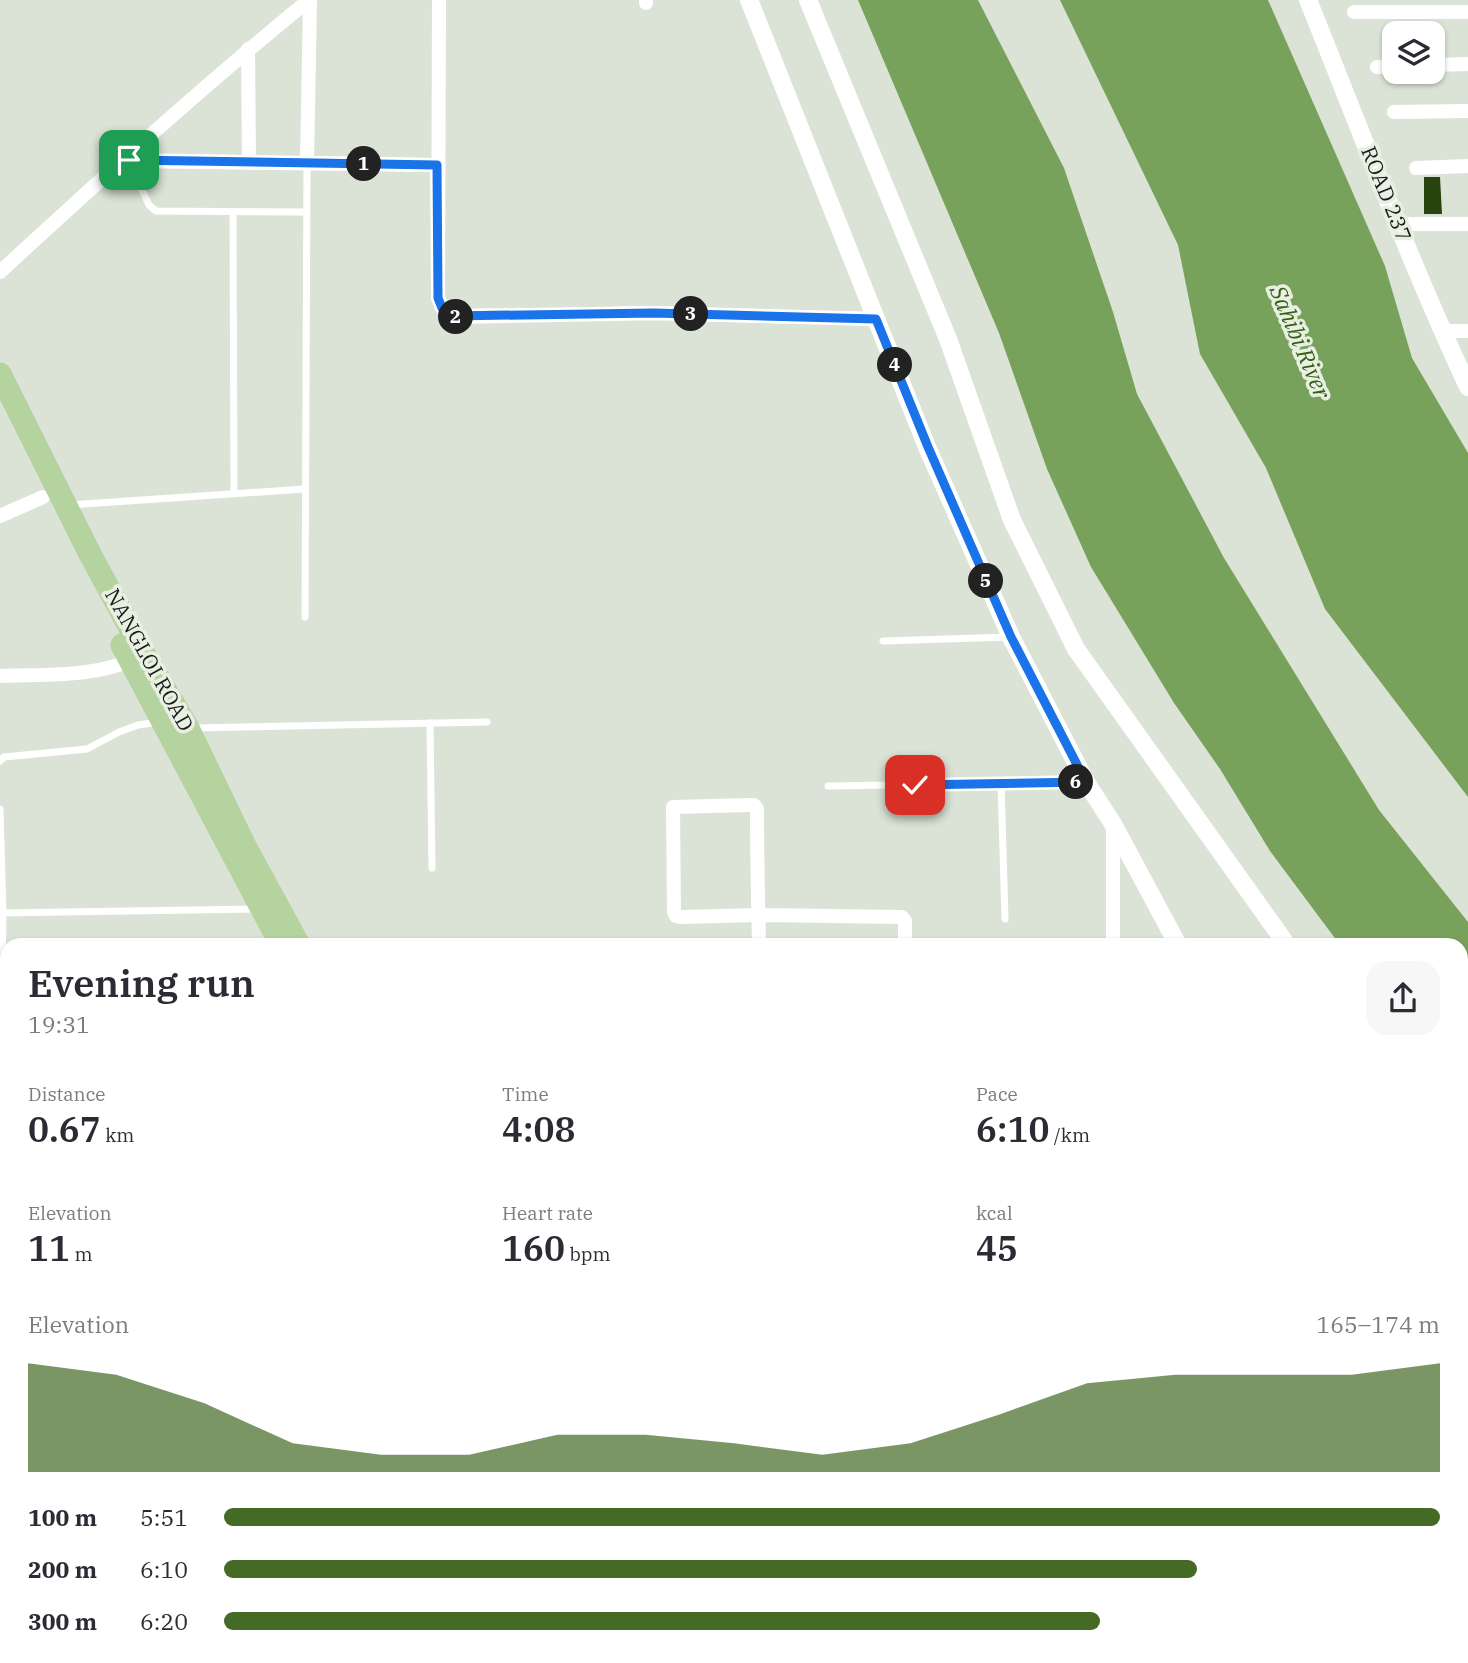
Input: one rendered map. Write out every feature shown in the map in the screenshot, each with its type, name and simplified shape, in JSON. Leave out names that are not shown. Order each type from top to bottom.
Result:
[{"type":"main road","points":[[0,374],[54,501]]},
{"type":"main road","points":[[0,411],[54,501],[137,657],[163,722],[277,938]]},
{"type":"main road","name":"NANGLOI ROAD","points":[[137,657],[188,728],[245,846],[295,938]]},
{"type":"street","points":[[0,272],[248,49],[309,0]]},
{"type":"street","points":[[307,163],[309,0]]},
{"type":"street","points":[[439,0],[438,298],[442,308],[450,316],[654,313],[876,319]]},
{"type":"street","points":[[749,0],[933,460],[1011,637],[1086,782],[1113,824],[1174,938]]},
{"type":"street","points":[[808,0],[939,318],[1013,520],[1076,649],[1282,938]]},
{"type":"street","name":"ROAD 237","points":[[1308,0],[1442,331],[1468,387]]},
{"type":"street","points":[[1354,12],[1468,12]]},
{"type":"street","points":[[248,49],[248,163]]},
{"type":"street","points":[[1445,65],[1468,64]]},
{"type":"street","points":[[1377,67],[1382,67]]},
{"type":"street","points":[[1394,112],[1468,111]]},
{"type":"street","points":[[125,161],[437,165]]},
{"type":"street","points":[[1416,168],[1468,166]]},
{"type":"street","points":[[1398,224],[1468,224]]},
{"type":"street","points":[[1442,331],[1468,331]]},
{"type":"street","points":[[0,516],[54,501]]},
{"type":"street","points":[[0,676],[81,672],[107,668],[137,657]]},
{"type":"street","points":[[759,938],[759,915],[757,809],[754,806],[673,807],[676,916],[759,915],[902,917],[905,921],[905,938]]},
{"type":"street","points":[[1113,824],[1113,938]]},
{"type":"lane","points":[[125,161],[153,210],[307,212]]},
{"type":"lane","points":[[305,617],[307,163]]},
{"type":"lane","points":[[233,212],[234,494]]},
{"type":"lane","points":[[54,501],[304,489]]},
{"type":"lane","points":[[883,640],[1011,637]]},
{"type":"lane","points":[[0,761],[4,757],[87,749],[124,730],[163,722]]},
{"type":"lane","points":[[430,723],[432,868]]},
{"type":"lane","points":[[188,728],[486,723]]},
{"type":"lane","points":[[828,786],[1086,782]]},
{"type":"lane","points":[[1002,783],[1005,919]]},
{"type":"lane","points":[[0,809],[2,938]]},
{"type":"lane","points":[[2,913],[261,909]]},
{"type":"water","points":[[858,0],[978,0],[1064,168],[1113,312],[1137,394],[1224,558],[1379,810],[1468,922],[1468,938],[1335,938],[1270,851],[1220,769],[1174,703],[1091,567],[1047,469],[999,333]]},
{"type":"water","name":"Sahibi River","points":[[1060,0],[1268,0],[1385,266],[1412,358],[1468,453],[1468,797],[1325,609],[1266,468],[1200,354],[1178,245]]},
{"type":"building","points":[[1424,177],[1440,177],[1442,214],[1424,214]]},
{"type":"route","points":[[129,160],[437,165],[438,298],[442,308],[450,316],[654,313],[876,319],[954,510],[1011,637],[1086,782],[915,785]]}]
